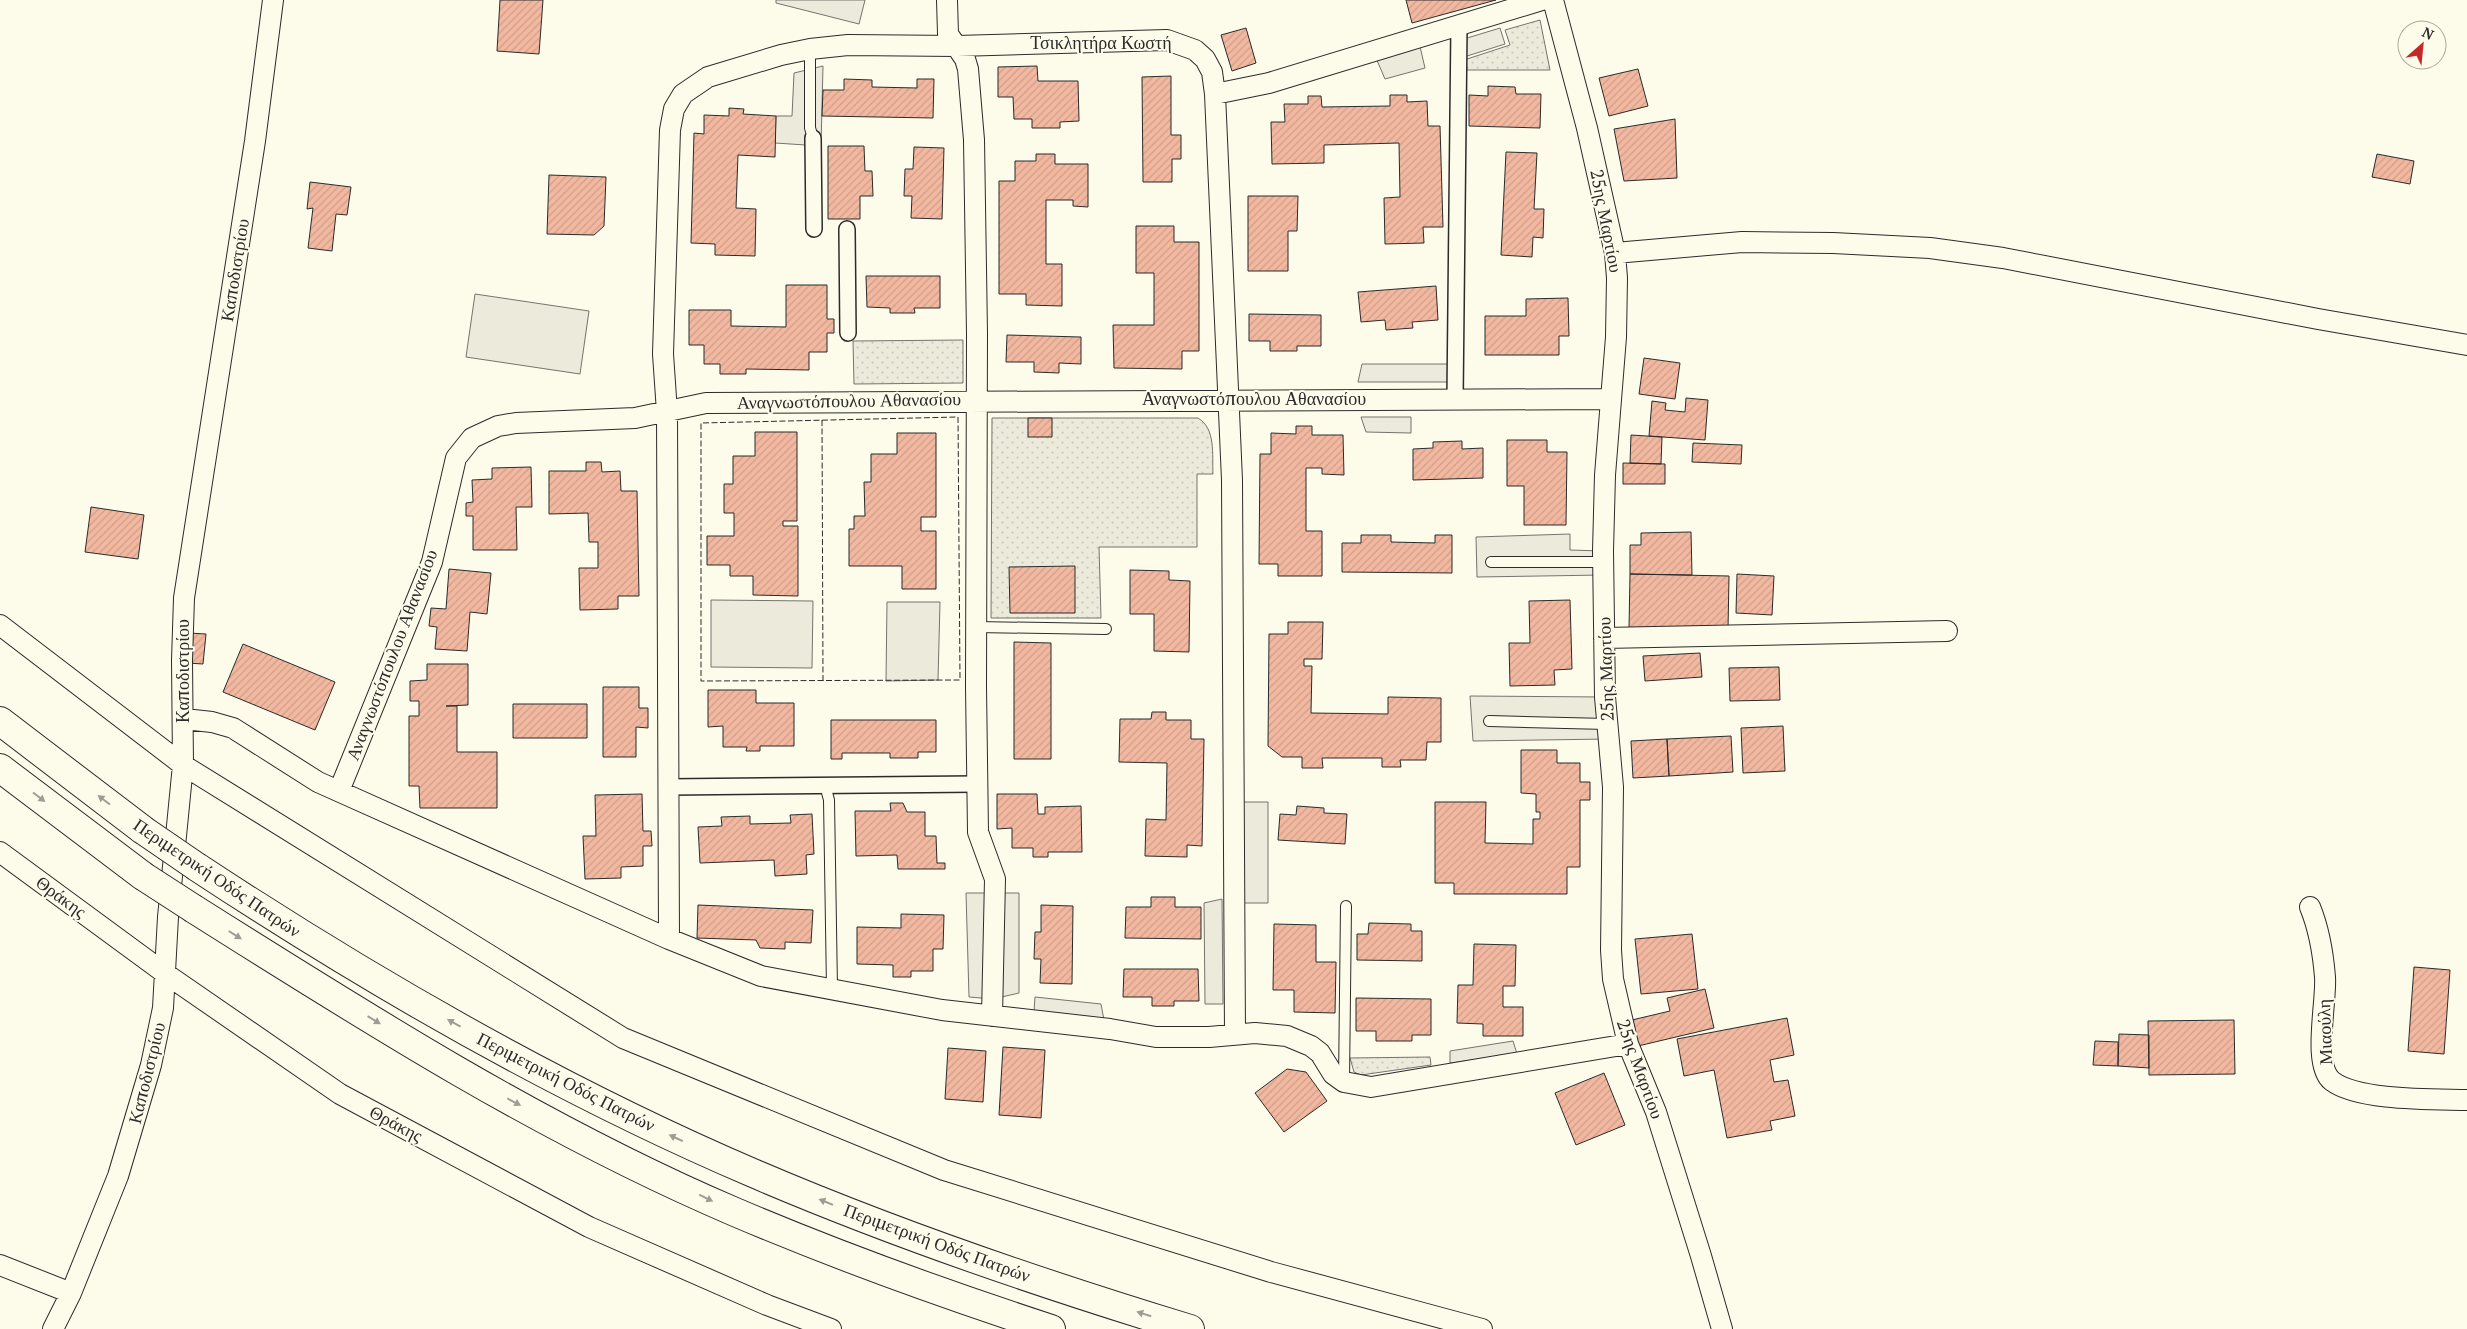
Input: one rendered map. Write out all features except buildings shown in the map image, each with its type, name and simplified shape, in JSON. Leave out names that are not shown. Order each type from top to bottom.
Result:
[{"type":"highway","name":"Περιμετρική Οδός Πατρών","points":[[0,721],[143,830],[296,932],[406,997],[536,1068],[635,1119],[753,1173],[866,1218],[996,1267],[1190,1329]]},
{"type":"highway","name":"Περιμετρική Οδός Πατρών","points":[[0,768],[144,876],[194,909],[420,1048],[513,1101],[617,1156],[734,1211],[983,1307],[1050,1329]]},
{"type":"street","name":"Καποδιστρίου","points":[[53,1329],[71,1293],[118,1176],[151,1065],[163,1008],[168,917],[183,765],[182,660],[184,598],[256,132],[273,0]]},
{"type":"street","points":[[947,0],[948,34],[965,58],[968,69],[974,140],[977,784],[978,832],[995,879],[992,1016]]},
{"type":"street","points":[[1215,94],[1251,88],[1542,0]]},
{"type":"street","name":"25ης Μαρτίου","points":[[1553,0],[1587,128],[1615,253],[1618,306],[1604,494],[1603,562],[1607,724],[1613,786],[1611,950],[1614,988],[1628,1044],[1656,1112],[1702,1256],[1722,1329]]},
{"type":"street","points":[[1455,398],[1459,25]]},
{"type":"street","name":"Τσικλητήρα Κωστή","points":[[667,412],[663,354],[670,130],[674,109],[683,94],[695,84],[723,71],[810,49],[873,43],[957,46],[1167,40],[1180,43],[1195,50],[1205,59],[1212,72],[1215,94],[1224,332],[1229,400],[1235,783],[1235,1034]]},
{"type":"street","points":[[813,138],[814,229]]},
{"type":"street","points":[[847,229],[848,333]]},
{"type":"street","points":[[1615,253],[1742,242],[1833,243],[1930,248],[2003,258],[2318,320],[2467,344]]},
{"type":"street","name":"Αναγνωστόπουλου Αθανασίου","points":[[339,791],[432,562],[456,458],[464,447],[483,432],[516,423],[635,418],[706,403],[976,400],[1610,399]]},
{"type":"street","points":[[667,412],[669,939]]},
{"type":"street","points":[[0,625],[183,765],[623,1038],[944,1170],[1271,1272],[1482,1329]]},
{"type":"street","points":[[1604,638],[1947,631]]},
{"type":"street","points":[[184,719],[212,722],[233,728],[303,774],[339,791],[669,939],[762,976],[920,1007],[1110,1029],[1156,1037],[1272,1034],[1301,1040],[1320,1053],[1333,1074],[1344,1082],[1371,1087],[1628,1044]]},
{"type":"street","points":[[669,787],[977,784]]},
{"type":"street","name":"Θράκης","points":[[0,852],[166,974],[340,1094],[589,1227],[784,1320],[831,1329]]},
{"type":"street","name":"Μιαούλη","points":[[2310,906],[2322,949],[2325,980],[2322,1024],[2323,1063],[2325,1072],[2332,1081],[2341,1086],[2373,1095],[2467,1100]]},
{"type":"street","points":[[0,1265],[71,1293]]},
{"type":"lane","points":[[810,49],[810,128],[813,138]]},
{"type":"lane","points":[[1491,562],[1603,562]]},
{"type":"lane","points":[[976,627],[1106,629]]},
{"type":"lane","points":[[1489,721],[1607,724]]},
{"type":"lane","points":[[824,785],[829,800],[832,989]]},
{"type":"lane","points":[[1344,1082],[1346,906]]},
{"type":"shaded area","points":[[776,0],[865,0],[859,24],[776,3]]},
{"type":"shaded area","points":[[1540,20],[1550,70],[1464,70],[1464,60],[1510,45],[1505,30]]},
{"type":"shaded area","points":[[1500,28],[1505,44],[1464,57],[1464,39]]},
{"type":"shaded area","points":[[1418,38],[1425,68],[1385,79],[1373,51]]},
{"type":"shaded area","points":[[823,66],[821,146],[775,143],[776,116],[792,116],[794,73]]},
{"type":"shaded area","points":[[475,294],[589,311],[580,374],[466,357]]},
{"type":"shaded area","points":[[963,340],[963,383],[854,384],[853,341]]},
{"type":"shaded area","points":[[1362,364],[1448,364],[1449,382],[1358,382]]},
{"type":"shaded area","points":[[1361,417],[1411,417],[1411,433],[1366,432]]},
{"type":"shaded area","points":[[992,418],[1198,418],[1204,423],[1210,435],[1213,450],[1213,474],[1197,474],[1197,547],[1099,547],[1101,618],[991,618]]},
{"type":"shaded area","points":[[1570,534],[1570,550],[1603,551],[1604,575],[1477,577],[1476,537]]},
{"type":"shaded area","points":[[711,600],[813,601],[812,668],[711,667]]},
{"type":"shaded area","points":[[887,602],[940,602],[938,680],[886,681]]},
{"type":"shaded area","points":[[1470,696],[1605,697],[1608,739],[1473,741]]},
{"type":"shaded area","points":[[1235,802],[1268,802],[1268,903],[1235,903]]},
{"type":"shaded area","points":[[966,893],[1019,893],[1019,993],[993,999],[969,997]]},
{"type":"shaded area","points":[[1222,899],[1223,1004],[1205,1004],[1204,903]]},
{"type":"shaded area","points":[[1035,997],[1101,1004],[1104,1020],[1034,1011]]},
{"type":"shaded area","points":[[1513,1041],[1517,1054],[1450,1063],[1450,1051]]},
{"type":"shaded area","points":[[1430,1057],[1431,1065],[1361,1075],[1354,1072],[1350,1058]]},
{"type":"fence","points":[[958,417],[960,680],[701,681],[701,423],[958,417]]},
{"type":"fence","points":[[822,420],[823,681]]}]
